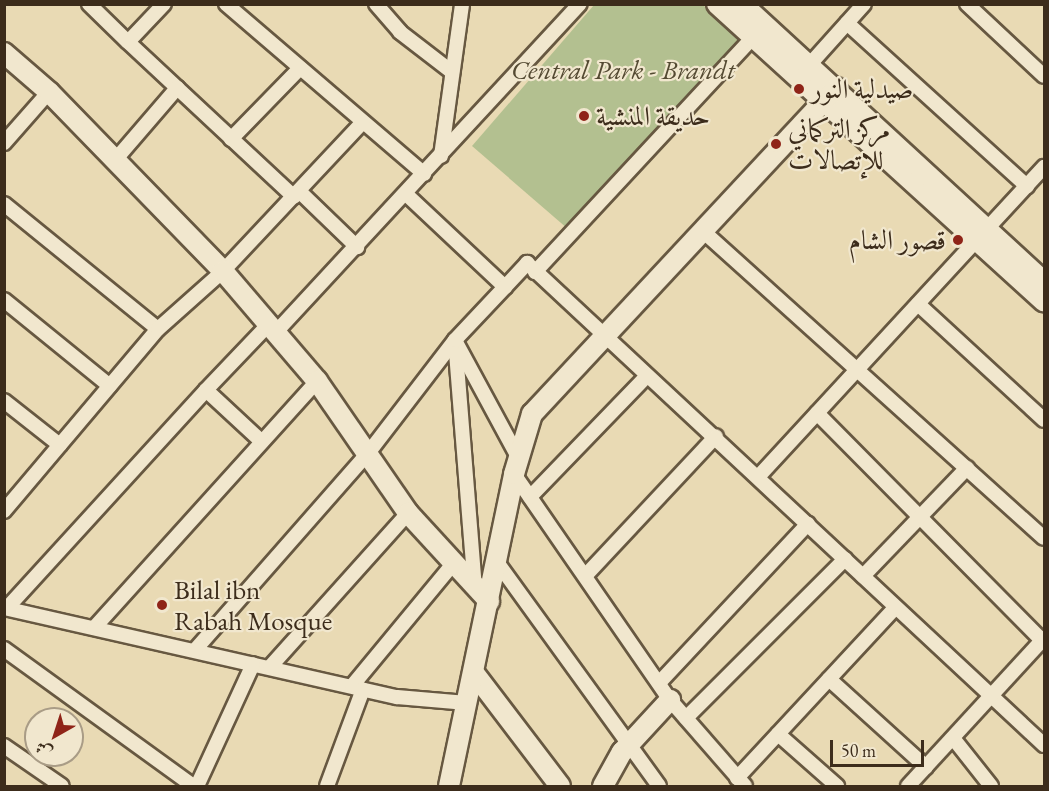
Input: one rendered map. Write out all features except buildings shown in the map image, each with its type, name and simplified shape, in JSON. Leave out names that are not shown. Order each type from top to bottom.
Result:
[{"type":"street","points":[[89,4],[231,139],[357,247]]},
{"type":"street","points":[[128,42],[164,4]]},
{"type":"street","points":[[226,4],[424,174]]},
{"type":"street","points":[[376,4],[400,32],[452,72]]},
{"type":"street","points":[[441,156],[462,4]]},
{"type":"street","points":[[6,608],[206,390],[357,247],[580,4]]},
{"type":"street","points":[[717,4],[753,37],[804,71]]},
{"type":"street","points":[[742,4],[804,71],[982,235],[1044,302]]},
{"type":"street","points":[[804,71],[864,4]]},
{"type":"street","points":[[974,7],[1044,76]]},
{"type":"street","points":[[847,22],[1028,186]]},
{"type":"street","points":[[535,272],[753,37]]},
{"type":"street","points":[[4,53],[49,92],[223,271],[317,381],[369,452],[408,513],[452,565],[482,594]]},
{"type":"street","points":[[231,139],[300,68]]},
{"type":"street","points":[[116,159],[177,88]]},
{"type":"street","points":[[4,143],[49,92]]},
{"type":"street","points":[[482,594],[496,562],[516,465],[532,414],[606,338],[830,95]]},
{"type":"street","points":[[7,502],[60,445],[158,329],[223,271],[363,122]]},
{"type":"street","points":[[759,477],[1044,167]]},
{"type":"street","points":[[406,194],[505,287]]},
{"type":"street","points":[[4,204],[158,329]]},
{"type":"street","points":[[704,232],[858,368],[1044,538]]},
{"type":"street","points":[[982,235],[1044,282]]},
{"type":"street","points":[[195,650],[369,452],[454,340],[527,263],[647,376],[716,436],[990,697],[1044,745]]},
{"type":"street","points":[[4,300],[110,386]]},
{"type":"street","points":[[918,304],[1044,420]]},
{"type":"street","points":[[454,340],[530,497],[586,575],[670,700],[741,782],[778,734],[896,607]]},
{"type":"street","points":[[449,786],[474,673],[482,594],[454,340]]},
{"type":"street","points":[[530,497],[647,376]]},
{"type":"street","points":[[94,627],[317,381]]},
{"type":"street","points":[[206,390],[262,442]]},
{"type":"street","points":[[4,401],[60,445]]},
{"type":"street","points":[[817,413],[1043,639],[908,786]]},
{"type":"street","points":[[586,575],[716,436]]},
{"type":"street","points":[[863,576],[967,468]]},
{"type":"street","points":[[270,667],[408,513]]},
{"type":"street","points":[[659,683],[808,524]]},
{"type":"street","points":[[686,718],[845,559]]},
{"type":"street","points":[[496,562],[628,746],[660,786]]},
{"type":"street","points":[[327,786],[357,687],[452,565]]},
{"type":"street","points":[[6,608],[397,697],[467,703]]},
{"type":"street","points":[[4,649],[195,786],[253,664]]},
{"type":"street","points":[[474,673],[561,786]]},
{"type":"street","points":[[829,679],[926,767]]},
{"type":"street","points":[[603,786],[628,746],[670,700]]},
{"type":"street","points":[[778,734],[837,786]]},
{"type":"street","points":[[953,738],[991,786]]},
{"type":"street","points":[[4,746],[62,786]]},
{"type":"green space","name":"Central Park - Brandt","points":[[594,5],[703,5],[740,38],[568,229],[472,146]]},
{"type":"place","name":"صيدلية النور","points":[[799,89]]},
{"type":"place","name":"حديقة المنشية","points":[[584,116]]},
{"type":"place","name":"مركز التركماني للإتصالات","points":[[776,144]]},
{"type":"place","name":"قصور الشام","points":[[958,240]]},
{"type":"place","name":"Bilal ibn Rabah Mosque","points":[[162,605]]}]
